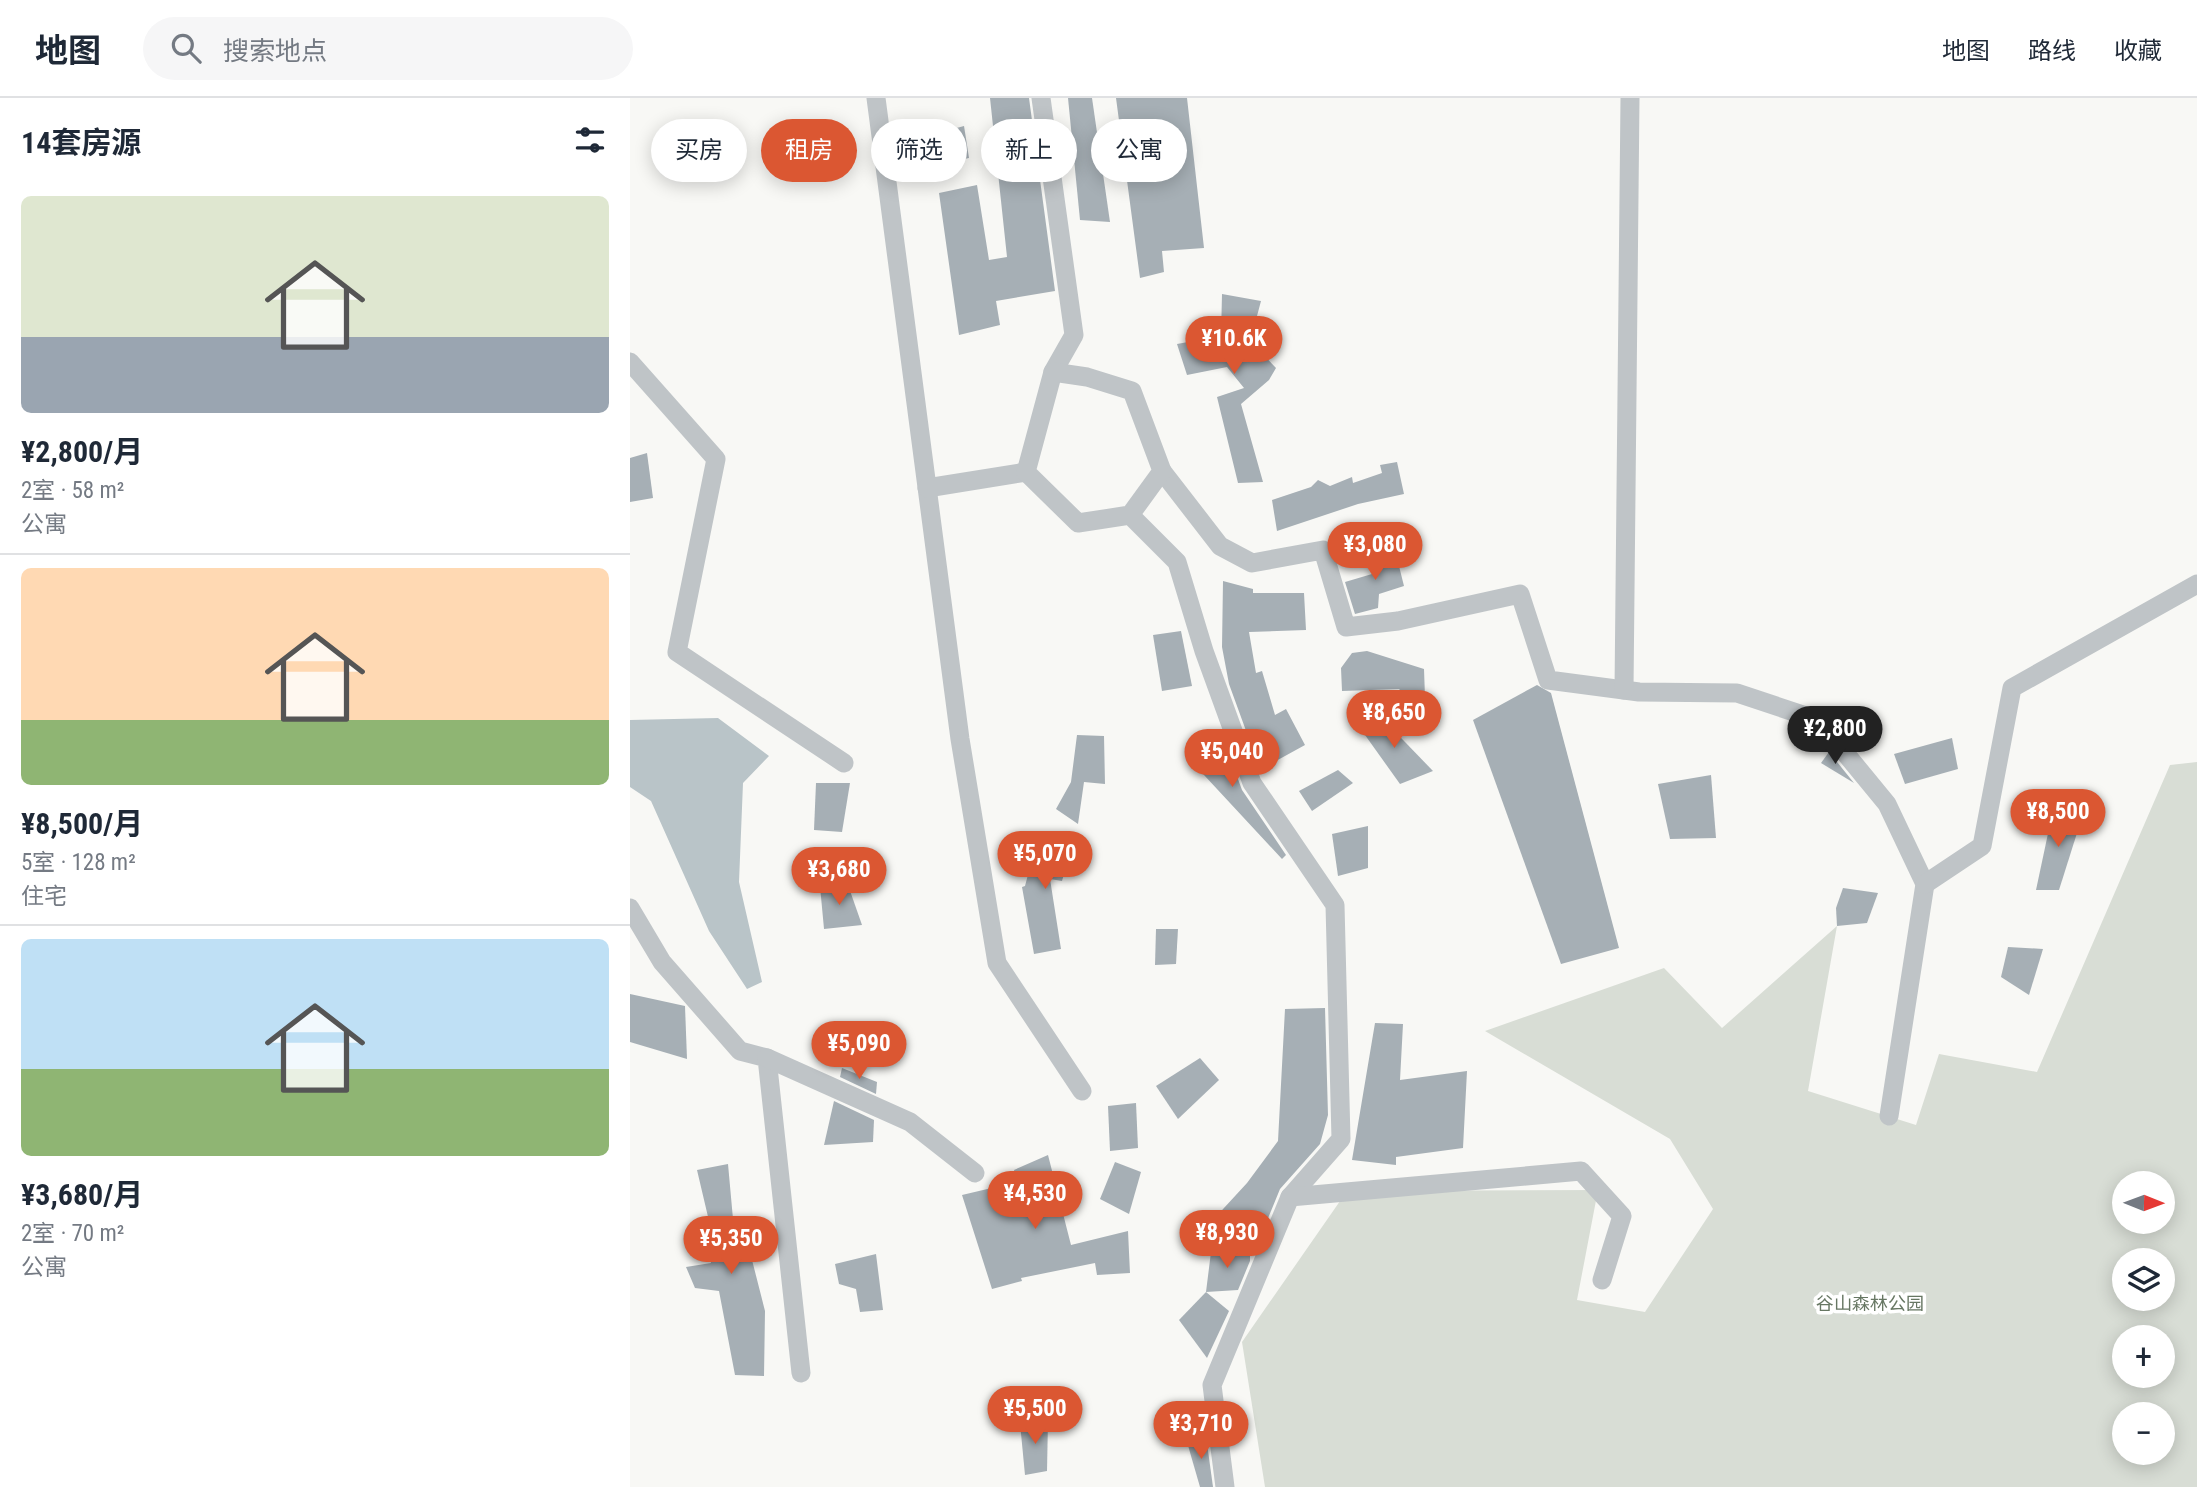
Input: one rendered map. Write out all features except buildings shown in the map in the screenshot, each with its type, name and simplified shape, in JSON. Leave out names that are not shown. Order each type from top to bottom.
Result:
[{"type":"street","points":[[876,98],[960,739],[998,963],[1082,1091]]},
{"type":"street","points":[[1026,472],[1053,372],[1073,335],[1041,98]]},
{"type":"street","points":[[1624,690],[1630,98]]},
{"type":"street","points":[[630,362],[716,459],[677,652],[844,763]]},
{"type":"street","points":[[1053,372],[1087,377],[1132,391],[1162,471],[1220,546],[1252,563],[1323,551],[1346,627],[1398,621],[1520,594],[1548,680],[1624,690],[1737,693],[1818,720],[1887,804],[1925,884],[1889,1116]]},
{"type":"street","points":[[1026,472],[1078,523],[1130,515],[1162,471]]},
{"type":"street","points":[[927,488],[1026,472]]},
{"type":"street","points":[[1130,515],[1177,562],[1204,651],[1252,783],[1335,905],[1341,1139],[1290,1197],[1212,1385],[1225,1487]]},
{"type":"street","points":[[1925,884],[1982,846],[2012,688],[2197,583]]},
{"type":"street","points":[[630,908],[662,962],[740,1051],[767,1058],[910,1122],[975,1173]]},
{"type":"street","points":[[767,1058],[801,1373]]},
{"type":"street","points":[[1290,1197],[1581,1171],[1622,1216],[1602,1280]]},
{"type":"green space","name":"谷山森林公园","points":[[2197,762],[2197,1487],[1265,1487],[1242,1342],[1347,1191],[1598,1190],[1577,1300],[1645,1312],[1713,1209],[1670,1139],[1485,1031],[1664,968],[1722,1028],[1837,926],[1808,1091],[1916,1125],[1939,1054],[2037,1072],[2170,765]]},
{"type":"shaded area","points":[[718,718],[769,756],[743,783],[739,882],[762,982],[747,989],[709,931],[651,801],[630,787],[630,720]]}]
